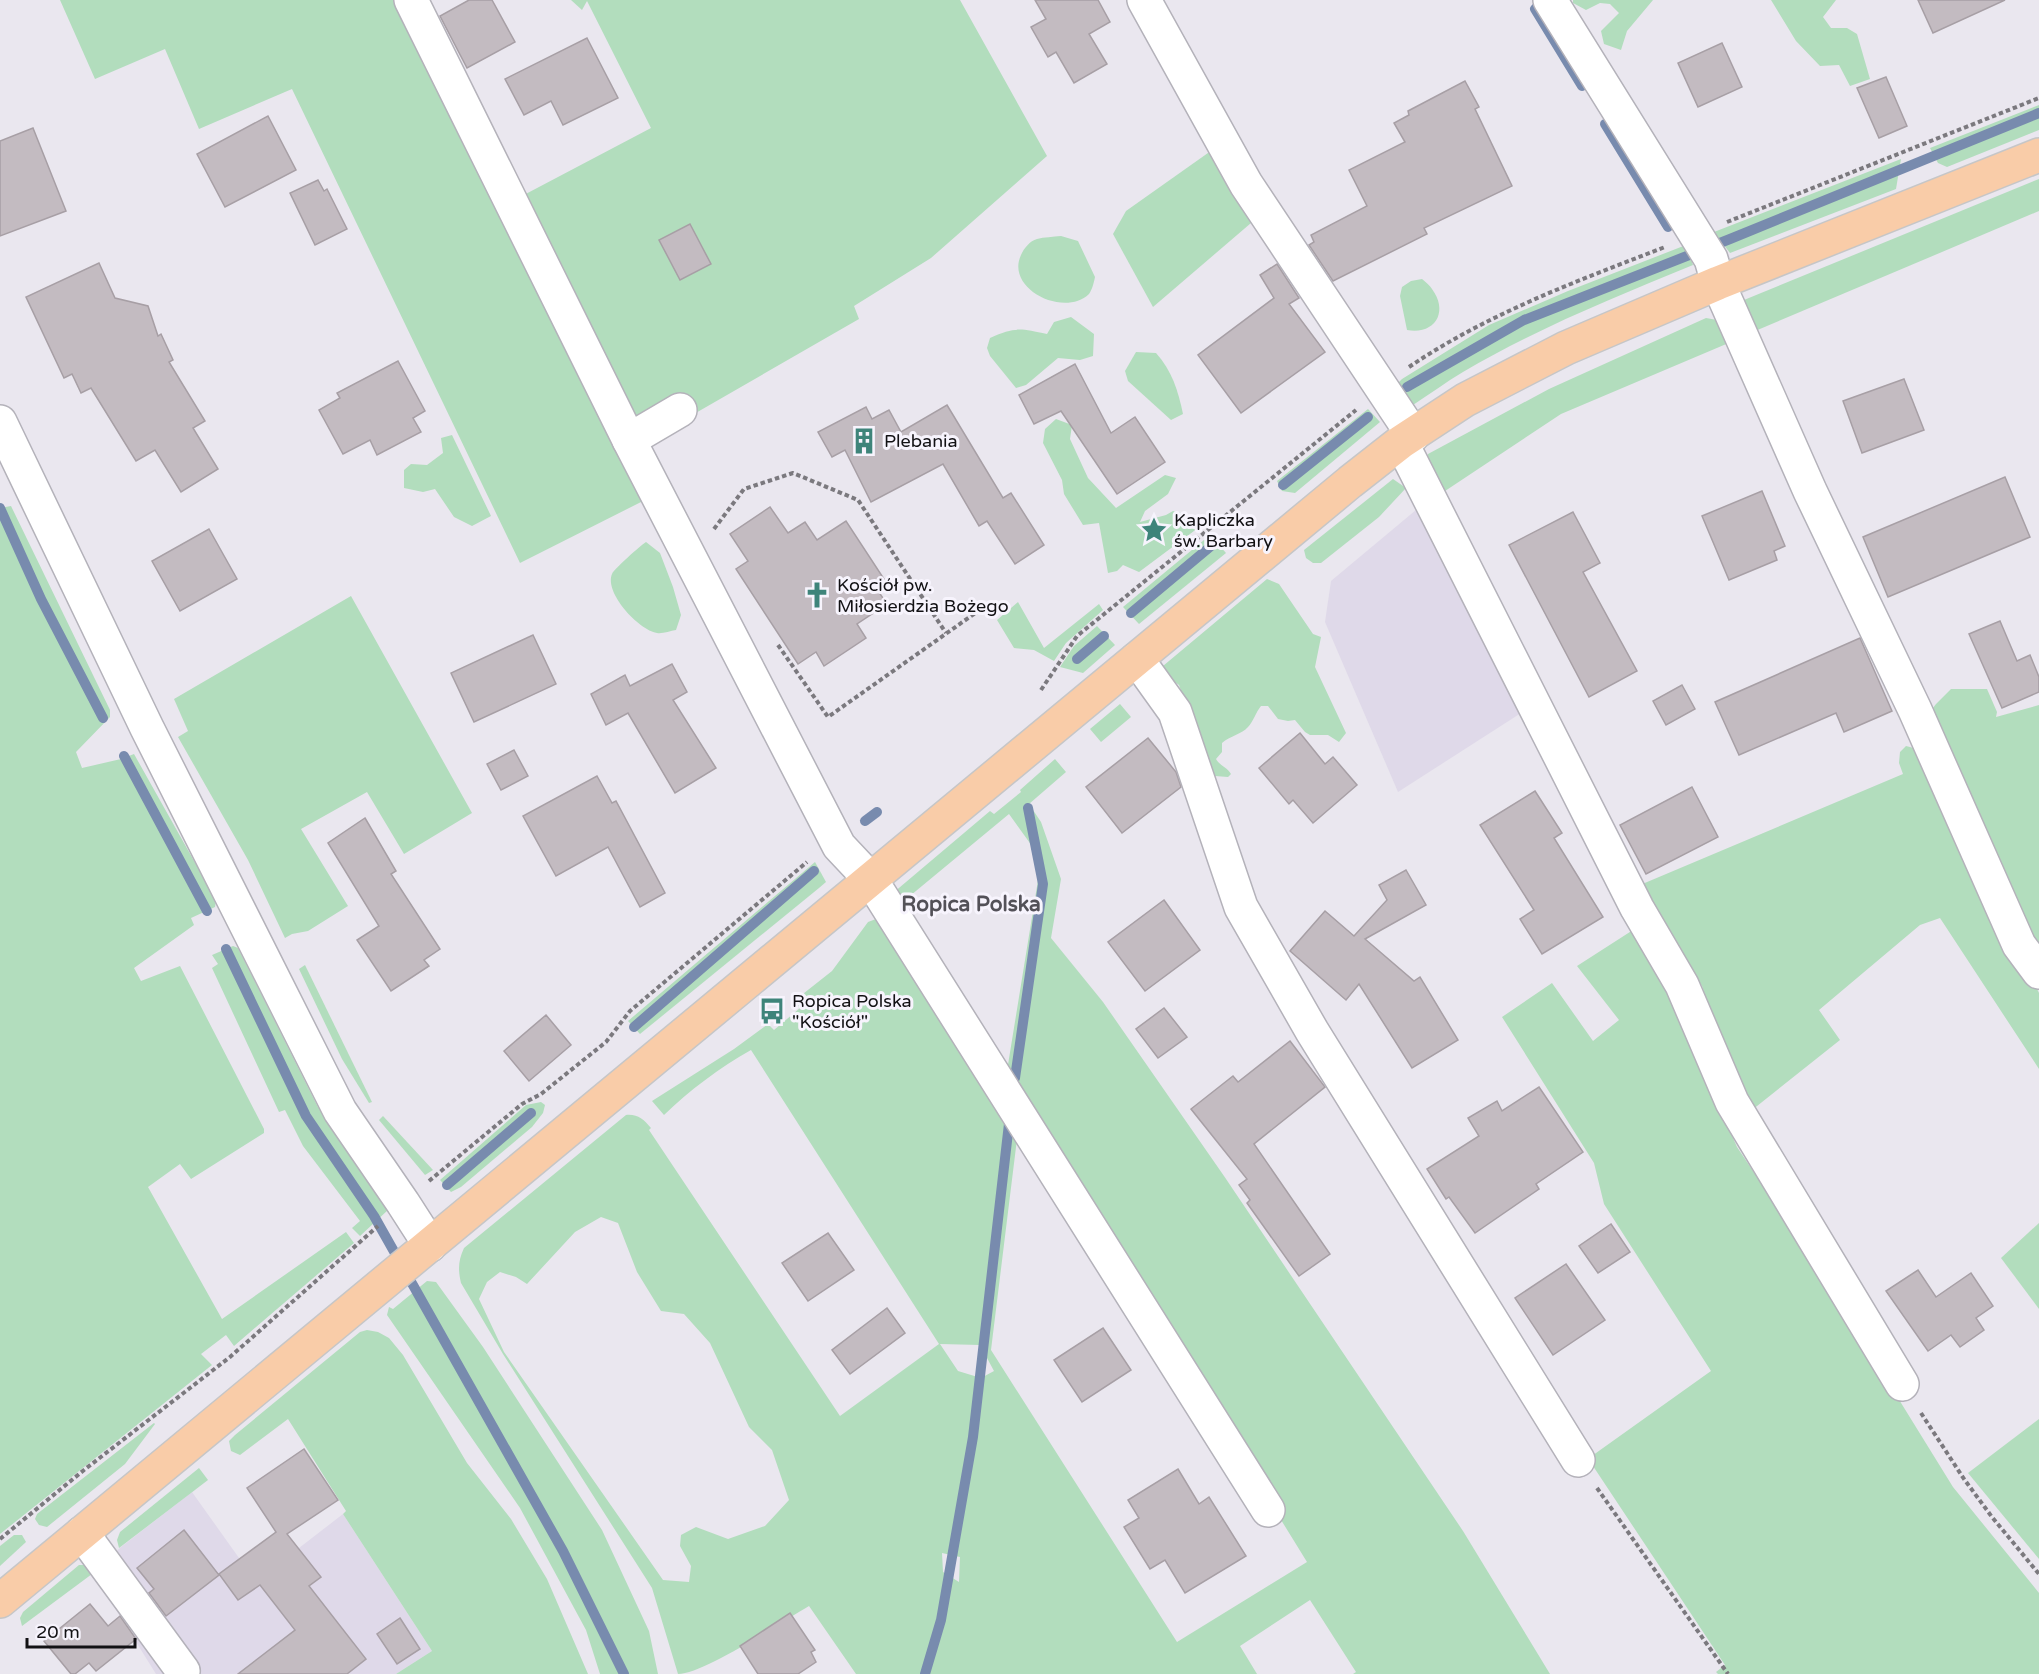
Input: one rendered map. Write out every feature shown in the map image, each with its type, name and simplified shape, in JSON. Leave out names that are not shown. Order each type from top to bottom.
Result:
[{"type":"main road","points":[[0,1601],[1350,482],[1407,439],[1465,400],[1566,348],[1710,260],[2039,154]]},
{"type":"street","points":[[411,0],[629,440],[839,846],[871,880],[1268,1510]]},
{"type":"street","points":[[1144,0],[1246,184],[1407,439],[1637,908],[1682,985],[1732,1102],[1902,1384]]},
{"type":"street","points":[[1550,0],[1710,260],[1810,491],[1915,710],[2019,945],[2039,972]]},
{"type":"street","points":[[629,440],[680,410]]},
{"type":"street","points":[[0,422],[169,774],[340,1111],[404,1203],[427,1248]]},
{"type":"street","points":[[1137,659],[1175,712],[1241,907],[1312,1031],[1578,1460]]},
{"type":"street","points":[[82,1533],[183,1674]]},
{"type":"path","points":[[714,536],[715,527],[744,489],[793,473],[847,495],[858,500],[946,633]]},
{"type":"path","points":[[774,640],[828,717],[981,609]]},
{"type":"path","points":[[0,1539],[84,1470],[230,1357],[370,1234]]},
{"type":"path","points":[[1902,1384],[1964,1479],[2039,1575]]},
{"type":"path","points":[[1578,1460],[1728,1674]]},
{"type":"shaded area","points":[[1416,510],[1521,713],[1398,792],[1325,622],[1331,581]]},
{"type":"shaded area","points":[[192,1492],[249,1572],[299,1548],[343,1514],[432,1651],[396,1674],[156,1674],[93,1573],[121,1547]]},
{"type":"green space","points":[[60,0],[410,0],[649,498],[520,563],[292,89],[199,129],[165,49],[95,79]]},
{"type":"green space","points":[[571,0],[960,0],[1047,156],[931,258],[854,306],[859,319],[687,418],[636,428],[520,197],[651,128],[587,1],[582,10]]},
{"type":"green space","points":[[1573,0],[1653,0],[1627,31],[1621,50],[1604,44],[1601,31],[1619,13],[1610,4],[1600,3],[1586,10],[1573,3]]},
{"type":"green space","points":[[1771,0],[1836,0],[1823,17],[1831,28],[1847,28],[1857,34],[1870,79],[1850,86],[1839,65],[1820,66],[1796,41]]},
{"type":"green space","points":[[2039,105],[2039,130],[1947,167],[1938,163],[1930,148]]},
{"type":"green space","points":[[1215,148],[1258,217],[1153,307],[1113,234],[1126,211]]},
{"type":"green space","points":[[1901,159],[1896,189],[1730,253],[1714,232]]},
{"type":"green space","points":[[2039,179],[2039,211],[1748,334],[1744,300]]},
{"type":"green space","points":[[1061,236],[1078,241],[1095,277],[1089,294],[1078,301],[1066,303],[1052,301],[1029,289],[1021,279],[1018,267],[1022,252],[1032,241]]},
{"type":"green space","points":[[1686,245],[1693,265],[1547,328],[1491,356],[1413,405],[1392,389],[1402,379],[1489,325]]},
{"type":"green space","points":[[1422,279],[1437,298],[1439,313],[1432,325],[1425,329],[1407,330],[1400,296],[1402,287],[1411,281]]},
{"type":"green space","points":[[1071,317],[1094,334],[1093,356],[1080,360],[1058,358],[1026,385],[1016,388],[990,356],[987,348],[990,338],[1018,330],[1047,334],[1054,322]]},
{"type":"green space","points":[[1706,318],[1717,320],[1731,342],[1561,414],[1436,497],[1423,470],[1428,454],[1549,389]]},
{"type":"green space","points":[[1136,352],[1156,353],[1162,360],[1174,381],[1183,414],[1171,420],[1128,381],[1125,371]]},
{"type":"green space","points":[[1368,409],[1380,422],[1295,493],[1282,491],[1277,481]]},
{"type":"green space","points":[[1056,419],[1072,425],[1070,439],[1088,478],[1116,508],[1165,475],[1176,478],[1168,494],[1145,511],[1140,522],[1173,511],[1189,515],[1202,525],[1139,572],[1123,565],[1117,571],[1108,573],[1099,523],[1083,525],[1064,494],[1062,480],[1043,443],[1045,429]]},
{"type":"green space","points":[[452,435],[491,516],[472,526],[454,517],[435,489],[423,492],[404,488],[404,470],[411,464],[427,465],[443,453],[441,438]]},
{"type":"green space","points":[[1393,479],[1406,488],[1379,517],[1321,563],[1313,563],[1306,558],[1304,550]]},
{"type":"green space","points":[[11,506],[110,710],[110,717],[76,752],[82,768],[134,754],[216,900],[215,907],[191,918],[194,925],[134,968],[141,981],[180,966],[264,1129],[264,1133],[191,1179],[180,1164],[148,1187],[222,1319],[346,1232],[354,1243],[234,1346],[226,1335],[201,1354],[212,1365],[0,1534],[0,508]]},
{"type":"green space","points":[[1210,535],[1226,553],[1139,624],[1123,607]]},
{"type":"green space","points":[[646,542],[660,553],[673,587],[681,615],[676,630],[659,633],[641,625],[625,610],[613,591],[612,574]]},
{"type":"green space","points":[[1267,579],[1279,584],[1313,634],[1321,637],[1315,667],[1346,733],[1339,742],[1328,735],[1310,735],[1295,720],[1278,719],[1268,706],[1261,706],[1245,729],[1222,743],[1222,752],[1216,759],[1231,774],[1228,777],[1215,776],[1198,740],[1179,685],[1164,674],[1163,666]]},
{"type":"green space","points":[[351,596],[472,813],[404,854],[367,792],[301,829],[348,906],[308,931],[285,938],[248,860],[178,737],[188,731],[174,699]]},
{"type":"green space","points":[[1018,602],[1044,648],[1099,604],[1103,610],[1066,643],[1054,661],[1034,650],[1014,648],[997,620]]},
{"type":"green space","points":[[1097,626],[1115,645],[1083,673],[1060,667],[1074,646]]},
{"type":"green space","points":[[1951,689],[1987,689],[1997,712],[1996,717],[2039,705],[2039,959],[1926,717]]},
{"type":"green space","points":[[1120,704],[1131,717],[1101,742],[1090,729]]},
{"type":"green space","points":[[1906,746],[1925,751],[1947,806],[2039,993],[2039,1069],[1940,918],[1920,925],[1819,1010],[1840,1040],[1747,1114],[1702,986],[1640,885],[1903,774],[1899,763],[1900,752]]},
{"type":"green space","points":[[1055,759],[1066,772],[1029,804],[1041,822],[1061,879],[1051,938],[1103,1002],[1224,1176],[1463,1531],[1550,1674],[1353,1674],[1356,1672],[1310,1600],[1240,1646],[1257,1674],[856,1674],[809,1606],[724,1656],[690,1672],[678,1674],[652,1588],[503,1354],[461,1283],[459,1270],[461,1257],[464,1248],[626,1115],[634,1115],[651,1128],[649,1130],[840,1416],[939,1344],[751,1050],[705,1080],[664,1115],[652,1101],[734,1049],[768,1024],[774,1030],[800,1008],[794,1001],[832,971],[868,922],[876,919],[894,937],[1017,1139],[991,1350],[1177,1642],[1307,1562],[1006,1077],[1038,880],[1032,846],[1009,814],[899,905],[893,893],[990,811],[994,814],[1021,792],[1020,790]],"holes":[[[601,1217],[618,1223],[637,1272],[661,1311],[684,1314],[710,1343],[749,1427],[772,1450],[789,1500],[765,1526],[728,1539],[696,1527],[681,1535],[680,1546],[691,1566],[689,1582],[663,1580],[504,1352],[479,1299],[487,1282],[500,1272],[516,1277],[527,1284],[575,1232]],[[940,1344],[980,1345],[994,1371],[981,1378],[958,1371]],[[942,1553],[960,1557],[959,1582],[943,1572]]]},
{"type":"green space","points":[[815,862],[826,882],[819,888],[640,1034],[628,1021]]},
{"type":"green space","points":[[1633,930],[1679,1002],[1703,1070],[1737,1147],[1817,1267],[1953,1487],[2039,1593],[2039,1674],[1718,1674],[1716,1672],[1725,1665],[1591,1463],[1589,1458],[1711,1371],[1604,1204],[1594,1163],[1502,1017],[1552,983],[1593,1041],[1619,1020],[1577,966]]},
{"type":"green space","points":[[233,946],[238,948],[318,1107],[372,1183],[388,1210],[360,1236],[352,1228],[360,1221],[303,1146],[285,1110],[279,1112],[212,968],[218,964],[212,955]]},
{"type":"green space","points":[[305,965],[372,1102],[369,1103],[342,1059],[299,969]]},
{"type":"green space","points":[[541,1102],[545,1105],[543,1113],[532,1127],[461,1187],[451,1192],[440,1180],[526,1105]]},
{"type":"green space","points":[[383,1116],[433,1170],[425,1175],[379,1120]]},
{"type":"green space","points":[[2039,1223],[2039,1309],[2001,1258]]},
{"type":"green space","points":[[427,1281],[436,1282],[483,1347],[602,1530],[649,1631],[658,1674],[600,1674],[586,1630],[520,1508],[387,1315],[389,1307],[393,1309]]},
{"type":"green space","points":[[367,1330],[378,1332],[389,1338],[403,1355],[467,1463],[511,1519],[547,1579],[588,1674],[396,1674],[432,1651],[343,1514],[346,1511],[288,1419],[240,1455],[231,1451],[229,1441],[235,1435],[360,1332]]},
{"type":"green space","points":[[2039,1419],[2039,1559],[1968,1473]]},
{"type":"green space","points":[[154,1423],[125,1464],[47,1527],[39,1525],[35,1519],[37,1514]]},
{"type":"green space","points":[[199,1468],[208,1480],[119,1548],[117,1540],[120,1532]]},
{"type":"green space","points":[[14,1535],[22,1535],[26,1542],[0,1566],[0,1546]]},
{"type":"green space","points":[[79,1565],[84,1565],[92,1574],[22,1626],[20,1618],[23,1612]]},
{"type":"building","points":[[469,0],[492,0],[515,42],[467,68],[440,16]]},
{"type":"building","points":[[1035,0],[1098,0],[1110,22],[1089,34],[1107,64],[1074,83],[1056,52],[1048,57],[1031,27],[1046,19]]},
{"type":"building","points":[[1918,0],[2005,0],[1933,33]]},
{"type":"building","points":[[587,38],[618,98],[563,125],[551,101],[524,115],[505,79]]},
{"type":"building","points":[[1722,43],[1742,87],[1698,107],[1678,63]]},
{"type":"building","points":[[1886,77],[1907,126],[1879,138],[1857,88]]},
{"type":"building","points":[[1465,81],[1479,107],[1475,109],[1512,186],[1424,228],[1427,234],[1333,281],[1309,245],[1314,242],[1311,235],[1367,206],[1349,170],[1405,142],[1394,123],[1409,115],[1408,111]]},
{"type":"building","points":[[268,116],[296,170],[225,207],[197,154]]},
{"type":"building","points":[[33,128],[66,211],[0,236],[0,141]]},
{"type":"building","points":[[318,180],[324,191],[327,189],[347,229],[315,245],[290,193]]},
{"type":"building","points":[[690,224],[711,264],[680,280],[659,240]]},
{"type":"building","points":[[99,263],[115,298],[148,306],[158,336],[161,334],[173,360],[169,362],[205,421],[193,428],[218,469],[181,492],[155,450],[136,461],[91,388],[81,393],[72,374],[64,378],[26,297]]},
{"type":"building","points":[[1277,264],[1299,298],[1289,304],[1325,352],[1241,413],[1198,355],[1274,298],[1260,275]]},
{"type":"building","points":[[398,361],[425,411],[413,418],[421,432],[377,455],[370,440],[343,454],[319,410],[340,398],[337,393]]},
{"type":"building","points":[[1075,364],[1111,433],[1135,417],[1165,462],[1117,494],[1061,411],[1034,424],[1019,395]]},
{"type":"building","points":[[1904,379],[1924,430],[1862,453],[1843,401]]},
{"type":"building","points":[[947,405],[1003,498],[1011,493],[1044,545],[1015,564],[987,521],[979,526],[943,464],[871,502],[845,450],[832,457],[818,432],[866,407],[872,419],[889,410],[901,432]]},
{"type":"building","points":[[2005,477],[2030,537],[1888,597],[1863,537]]},
{"type":"building","points":[[1762,491],[1785,546],[1774,551],[1777,560],[1729,580],[1702,516]]},
{"type":"building","name":"Kościół pw. Miłosierdzia Bożego","points":[[770,507],[788,533],[805,522],[817,540],[846,521],[884,579],[874,585],[887,604],[857,624],[866,638],[824,666],[816,652],[798,664],[736,569],[748,561],[730,534]]},
{"type":"building","points":[[1573,512],[1600,563],[1583,572],[1637,671],[1589,697],[1509,545]]},
{"type":"building","points":[[209,529],[237,579],[180,611],[152,561]]},
{"type":"building","points":[[2000,621],[2017,661],[2030,655],[2039,677],[2039,692],[2002,708],[1969,634]]},
{"type":"building","points":[[533,635],[556,684],[474,722],[451,673]]},
{"type":"building","points":[[1860,638],[1892,711],[1844,732],[1836,713],[1739,755],[1715,702]]},
{"type":"building","points":[[672,664],[687,692],[673,700],[716,768],[675,793],[628,713],[606,725],[591,694],[625,675],[630,686]]},
{"type":"building","points":[[1682,685],[1695,709],[1666,725],[1653,701]]},
{"type":"building","points":[[1300,733],[1325,764],[1333,757],[1357,785],[1313,823],[1293,800],[1289,804],[1259,768]]},
{"type":"building","points":[[1148,738],[1176,772],[1181,787],[1122,833],[1086,787]]},
{"type":"building","points":[[514,750],[528,776],[501,790],[487,764]]},
{"type":"building","points":[[597,776],[612,803],[616,801],[665,893],[640,907],[608,847],[556,876],[523,816]]},
{"type":"building","points":[[1692,787],[1718,837],[1646,874],[1620,825]]},
{"type":"building","points":[[1535,791],[1562,833],[1554,838],[1603,917],[1542,954],[1520,919],[1534,910],[1480,825]]},
{"type":"building","points":[[365,818],[396,871],[391,874],[440,949],[424,960],[429,966],[391,991],[357,940],[379,926],[328,843]]},
{"type":"building","points":[[1406,870],[1426,905],[1365,939],[1414,981],[1420,977],[1458,1040],[1412,1068],[1359,984],[1346,1000],[1290,951],[1325,911],[1354,936],[1387,900],[1379,885]]},
{"type":"building","points":[[1164,900],[1200,950],[1145,991],[1108,942]]},
{"type":"building","points":[[1164,1008],[1187,1037],[1158,1058],[1136,1029]]},
{"type":"building","points":[[546,1015],[571,1045],[529,1081],[504,1051]]},
{"type":"building","points":[[1290,1041],[1325,1087],[1254,1144],[1330,1254],[1299,1276],[1247,1203],[1250,1200],[1239,1185],[1247,1179],[1191,1109],[1233,1076],[1238,1082]]},
{"type":"building","points":[[1539,1087],[1583,1152],[1536,1184],[1539,1189],[1475,1233],[1449,1197],[1446,1199],[1427,1169],[1479,1136],[1468,1118],[1497,1101],[1502,1111]]},
{"type":"building","points":[[1611,1224],[1630,1252],[1598,1273],[1579,1246]]},
{"type":"building","points":[[828,1233],[854,1270],[808,1301],[782,1263]]},
{"type":"building","points":[[1566,1264],[1605,1320],[1553,1355],[1515,1298]]},
{"type":"building","points":[[1918,1270],[1936,1297],[1971,1273],[1993,1306],[1976,1318],[1984,1330],[1960,1347],[1951,1335],[1928,1351],[1886,1291]]},
{"type":"building","points":[[887,1308],[905,1333],[850,1374],[832,1350]]},
{"type":"building","points":[[1103,1328],[1131,1370],[1082,1402],[1054,1360]]},
{"type":"building","points":[[304,1449],[338,1500],[287,1534],[321,1577],[309,1586],[366,1659],[347,1674],[238,1674],[295,1630],[260,1585],[238,1600],[219,1574],[276,1532],[247,1488]]},
{"type":"building","points":[[1178,1469],[1199,1504],[1209,1497],[1246,1556],[1185,1593],[1165,1560],[1150,1569],[1124,1527],[1139,1518],[1128,1500]]},
{"type":"building","points":[[184,1530],[219,1575],[166,1616],[149,1593],[154,1589],[137,1568]]},
{"type":"building","points":[[90,1604],[108,1626],[120,1616],[136,1639],[96,1671],[89,1663],[75,1674],[71,1674],[44,1641]]},
{"type":"building","points":[[790,1613],[815,1650],[811,1652],[816,1662],[798,1674],[758,1674],[740,1646]]},
{"type":"building","points":[[400,1618],[420,1649],[397,1664],[377,1634]]},
{"type":"waterway","points":[[1538,6],[1535,9],[1582,86]]},
{"type":"waterway","points":[[1407,387],[1524,320],[2039,113]]},
{"type":"waterway","points":[[1605,124],[1668,227]]},
{"type":"waterway","points":[[1283,485],[1368,417]]},
{"type":"waterway","points":[[0,508],[41,599],[103,718]]},
{"type":"waterway","points":[[1131,613],[1217,541]]},
{"type":"waterway","points":[[1077,659],[1104,636]]},
{"type":"waterway","points":[[124,756],[207,911]]},
{"type":"waterway","points":[[1015,1078],[1043,884],[1028,808]]},
{"type":"waterway","points":[[865,821],[877,812]]},
{"type":"waterway","points":[[634,1027],[814,871]]},
{"type":"waterway","points":[[226,949],[306,1116],[374,1216],[563,1551],[624,1674]]},
{"type":"waterway","points":[[447,1185],[531,1113]]},
{"type":"waterway","points":[[925,1674],[941,1620],[973,1437],[1010,1115]]},
{"type":"place","name":"Plebania","points":[[864,441]]},
{"type":"place","name":"Kapliczka św. Barbary","points":[[1154,530]]},
{"type":"place","name":"Kościół pw. Miłosierdzia Bożego","points":[[817,595]]},
{"type":"place","name":"Ropica Polska \"Kościół\"","points":[[772,1011]]},
{"type":"district","name":"Ropica Polska","points":[[971,904]]}]
